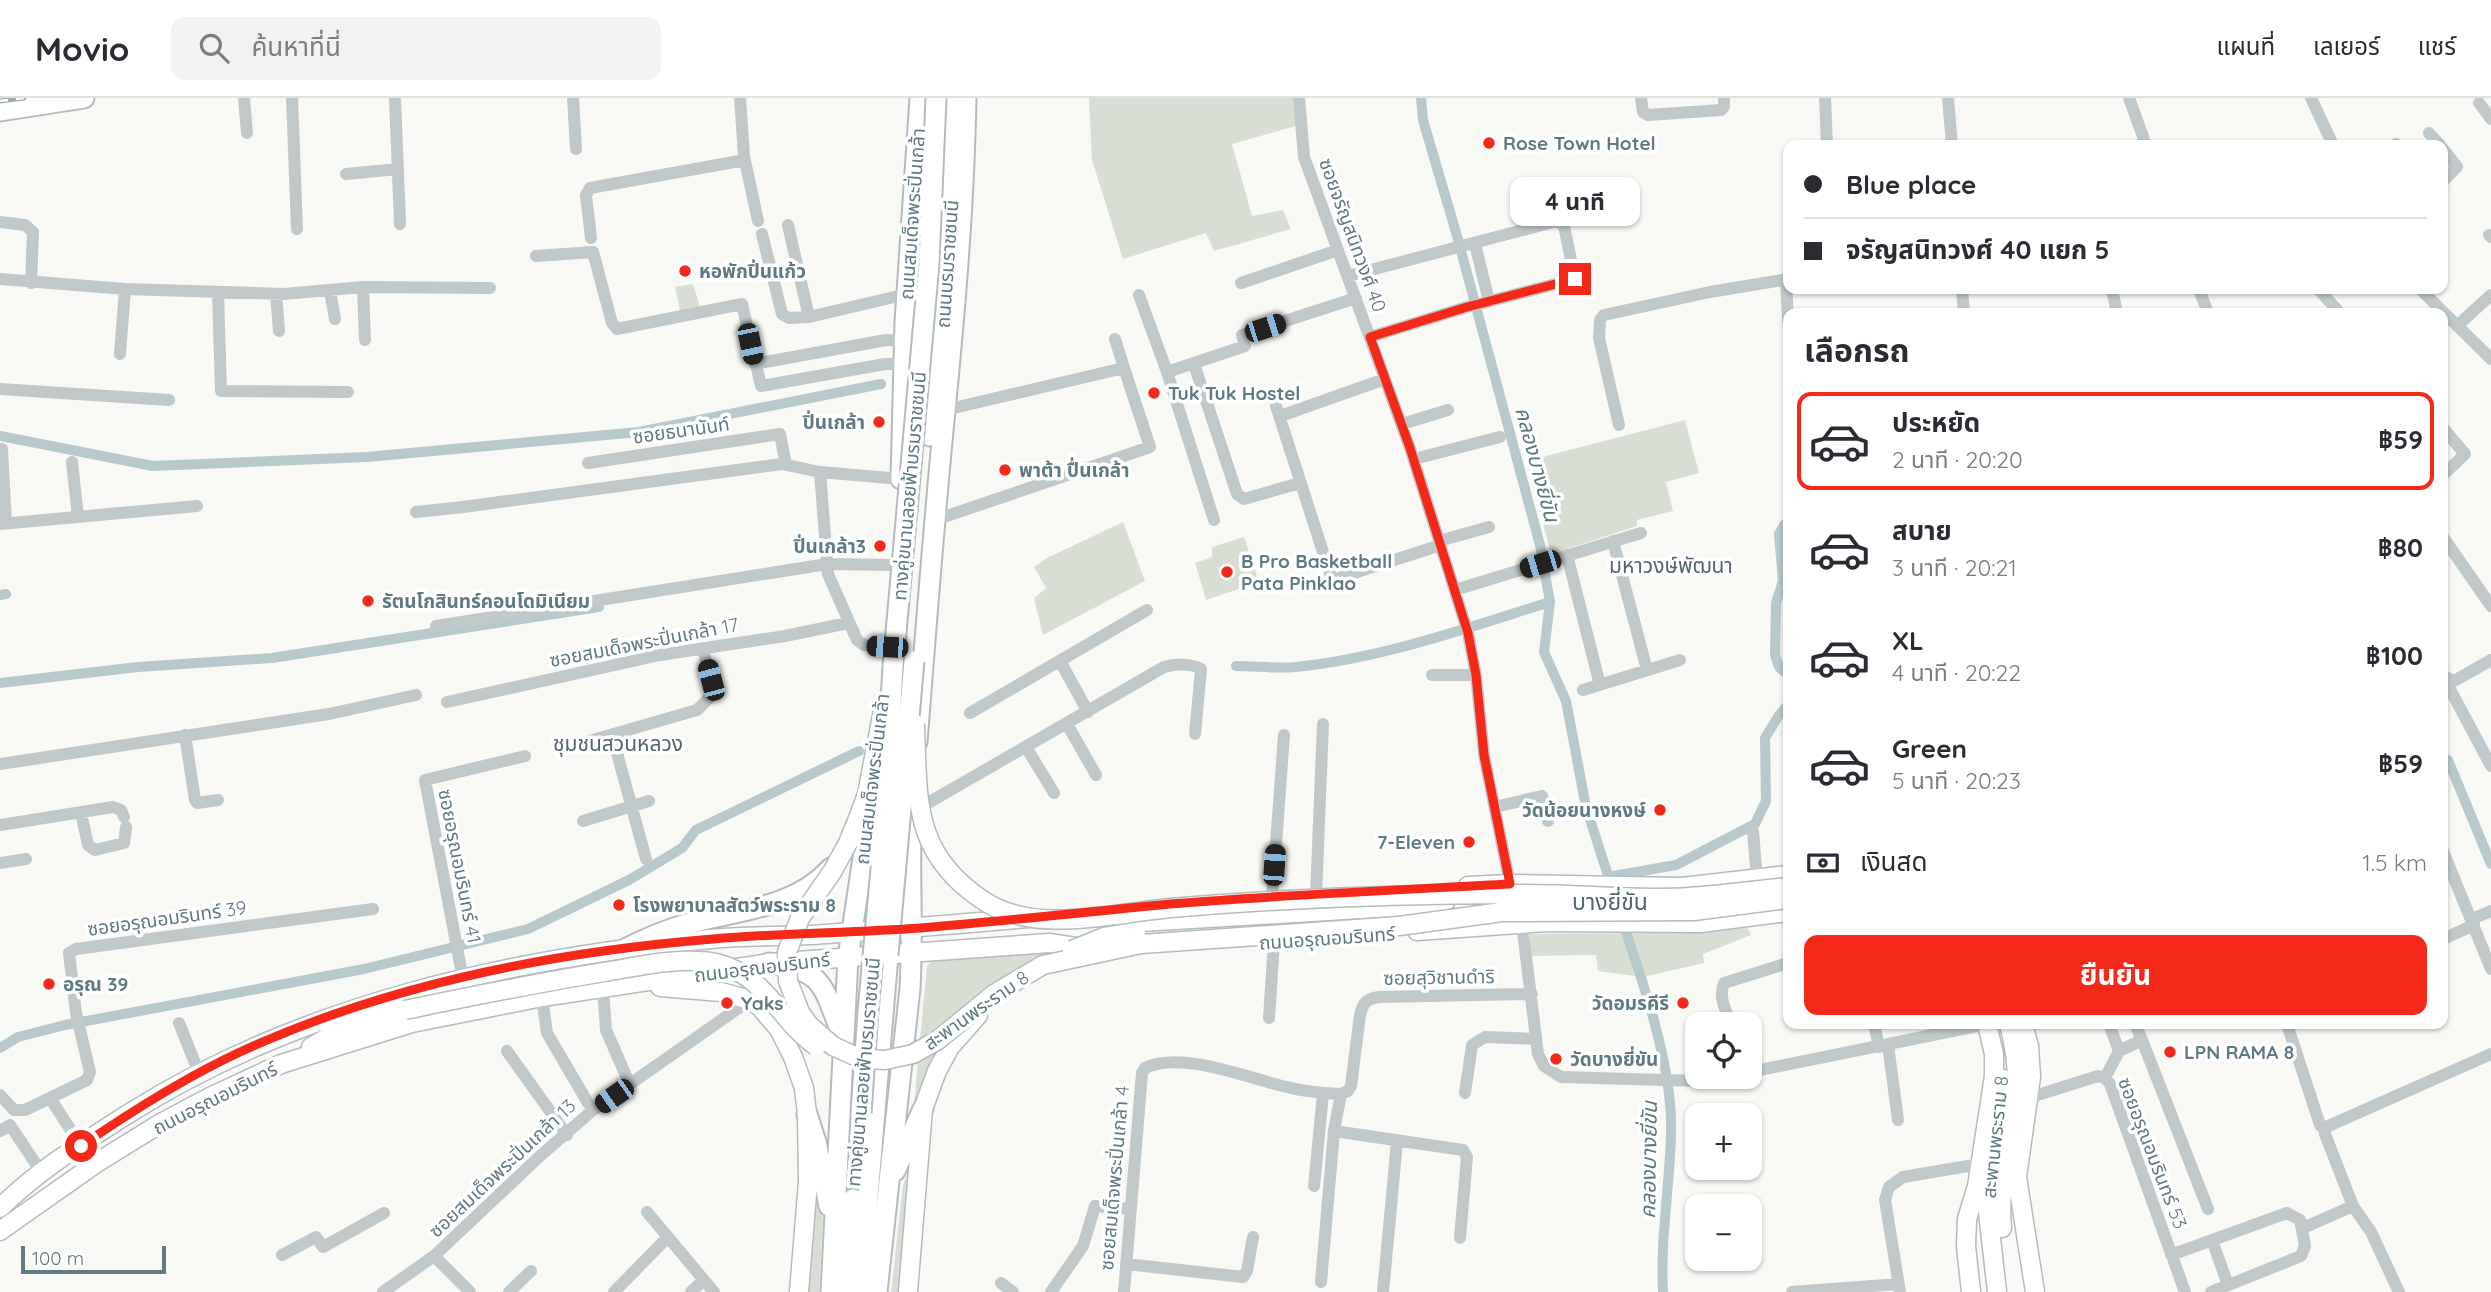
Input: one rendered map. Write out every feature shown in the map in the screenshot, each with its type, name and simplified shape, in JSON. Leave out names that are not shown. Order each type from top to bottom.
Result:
[{"type":"main road","points":[[0,111],[84,98]]},
{"type":"main road","points":[[905,98],[925,126]]},
{"type":"main road","name":"ถนนสมเด็จพระปิ่นเกล้า","points":[[831,1292],[836,1241],[848,958],[878,758],[890,656],[893,565],[902,474],[907,293],[925,126],[920,98]]},
{"type":"main road","name":"ถนนบรมราชชนนี","points":[[902,474],[919,324],[925,126],[930,98]]},
{"type":"main road","name":"ทางคู่ขนานลอยฟ้าบรมราชชนนี","points":[[860,1292],[870,986],[883,847],[890,656],[929,264],[936,98]]},
{"type":"main road","name":"ถนนสมเด็จพระปิ่นเกล้า","points":[[877,1292],[912,952],[911,822],[935,520],[957,291],[965,156],[963,98]]},
{"type":"main road","name":"ถนนบรมราชชนนี","points":[[944,420],[941,363],[955,131],[963,98]]},
{"type":"main road","name":"ทางคู่ขนานลอยฟ้าบรมราชชนนี","points":[[844,1292],[867,1113],[914,661],[951,131],[963,98]]},
{"type":"main road","name":"สะพานพระราม 8","points":[[890,656],[867,793],[859,816],[832,872],[794,928],[787,952],[788,981],[800,1012],[809,1025],[833,1046],[859,1058],[885,1060],[913,1054],[938,1040],[994,993],[1043,965],[1141,944],[1399,926],[1503,912],[1694,911],[1783,900]]},
{"type":"main road","points":[[914,661],[921,821],[932,846],[950,872],[985,902],[1024,916],[1101,923],[1396,912],[1547,922]]},
{"type":"main road","points":[[878,758],[886,775],[895,779],[907,777],[916,762]]},
{"type":"main road","points":[[627,948],[670,929],[769,905],[803,891],[835,864],[869,817]]},
{"type":"main road","points":[[911,822],[945,874],[960,886],[988,901],[1020,909],[1096,912]]},
{"type":"main road","name":"ถนนอรุณอมรินทร์","points":[[0,1208],[42,1172],[157,1096],[239,1053],[327,1018],[463,979],[542,962],[627,948],[715,938],[911,928],[1172,904],[1510,884],[1557,887],[1682,887],[1783,876]]},
{"type":"main road","points":[[1043,965],[1104,937],[1136,932],[1396,912],[1557,887]]},
{"type":"main road","points":[[1070,920],[1170,908],[1391,894],[1687,897],[1783,887]]},
{"type":"main road","points":[[1096,912],[1087,920],[1085,931],[1089,944],[1098,951]]},
{"type":"main road","name":"ถนนอรุณอมรินทร์","points":[[0,1231],[55,1191],[161,1124],[282,1064],[412,1023],[542,997],[769,963],[912,952],[1049,943],[1124,953],[1547,922],[1700,923],[1783,913]]},
{"type":"main road","points":[[888,1188],[937,1071],[950,1047],[970,1022],[1023,981],[1056,968],[1124,953]]},
{"type":"main road","points":[[282,1064],[332,1035],[405,1010],[516,987],[685,961],[706,961],[729,967],[750,979],[800,1034],[815,1045],[838,1056],[859,1058]]},
{"type":"main road","points":[[769,963],[797,967],[817,980],[843,1037]]},
{"type":"main road","points":[[622,985],[721,992],[750,1000],[760,1007],[779,1029],[793,1056],[804,1088],[807,1114],[808,1182],[799,1292]]},
{"type":"main road","points":[[1983,1292],[1975,1232],[1979,1176],[1994,1076],[1994,1054],[1988,1029]]},
{"type":"main road","name":"สะพานพระราม 8","points":[[1995,1292],[1987,1203],[2002,1099],[2002,1060],[1997,1029]]},
{"type":"main road","name":"สะพานพระราม 8","points":[[2007,1292],[2000,1205],[2017,1084],[2011,1029]]},
{"type":"main road","points":[[2024,1029],[2031,1062],[2017,1177],[2019,1241],[2025,1292]]},
{"type":"main road","points":[[908,1292],[923,1108]]},
{"type":"main road","points":[[807,1114],[816,1142],[836,1241]]},
{"type":"main road","points":[[1979,1176],[1995,1292]]},
{"type":"main road","points":[[1971,1292],[1966,1246],[1967,1219],[1979,1176]]},
{"type":"main road","points":[[2017,1177],[2035,1292]]},
{"type":"main road","points":[[0,1201],[24,1186]]},
{"type":"main road","points":[[0,1243],[55,1191]]},
{"type":"street","points":[[244,98],[247,133]]},
{"type":"street","points":[[292,98],[297,229]]},
{"type":"street","points":[[395,98],[400,224]]},
{"type":"street","points":[[573,98],[576,149]]},
{"type":"street","points":[[740,98],[745,160],[782,314],[789,318],[809,317],[907,293]]},
{"type":"street","name":"ซอยจรัญสนิทวงศ์ 40","points":[[1299,98],[1304,156],[1402,424],[1466,627],[1476,675],[1479,723],[1510,884]]},
{"type":"street","points":[[1641,98],[1643,111],[1648,115],[1721,110],[1724,107],[1724,98]]},
{"type":"street","points":[[1825,98],[1827,140]]},
{"type":"street","points":[[1948,98],[1952,140]]},
{"type":"street","points":[[2129,98],[2144,140]]},
{"type":"street","points":[[2311,98],[2331,140]]},
{"type":"street","points":[[2479,103],[2491,119]]},
{"type":"street","points":[[2429,133],[2435,140]]},
{"type":"street","points":[[2448,155],[2458,167],[2448,176]]},
{"type":"street","points":[[591,238],[586,195],[590,188],[745,160]]},
{"type":"street","points":[[345,174],[398,169]]},
{"type":"street","points":[[1348,276],[1558,221],[1564,226],[1575,279],[1370,337]]},
{"type":"street","points":[[0,222],[24,225],[33,232],[31,283]]},
{"type":"street","points":[[788,225],[809,317]]},
{"type":"street","points":[[1464,246],[1479,304]]},
{"type":"street","points":[[1241,283],[1338,250]]},
{"type":"street","points":[[536,256],[593,252],[612,323],[617,329],[742,304],[761,386],[885,364],[904,364]]},
{"type":"street","points":[[0,279],[125,289],[276,294],[363,286],[490,288]]},
{"type":"street","points":[[1619,425],[1599,338],[1600,320],[1604,315],[1783,280]]},
{"type":"street","points":[[363,286],[365,340]]},
{"type":"street","points":[[120,354],[125,289]]},
{"type":"street","points":[[330,291],[334,319]]},
{"type":"street","points":[[218,292],[221,391],[348,392]]},
{"type":"street","points":[[276,294],[279,331]]},
{"type":"street","points":[[2323,294],[2335,308]]},
{"type":"street","points":[[2425,294],[2439,308]]},
{"type":"street","points":[[1139,295],[1167,372],[1214,520]]},
{"type":"street","points":[[2457,326],[2491,295]]},
{"type":"street","points":[[1167,372],[1245,346],[1242,335],[1356,298]]},
{"type":"street","points":[[2448,317],[2491,359]]},
{"type":"street","points":[[935,520],[1150,447],[1115,339]]},
{"type":"street","points":[[755,364],[886,340],[904,341]]},
{"type":"street","points":[[1194,364],[1237,494],[1244,499],[1300,483]]},
{"type":"street","points":[[944,420],[1124,368]]},
{"type":"street","points":[[1385,379],[1281,410],[1300,483],[1332,580],[1489,527]]},
{"type":"street","points":[[0,388],[169,400]]},
{"type":"street","points":[[1402,424],[1448,410]]},
{"type":"street","points":[[2448,434],[2465,454],[2448,470]]},
{"type":"street","name":"ซอยธนานันท์","points":[[588,463],[780,435],[786,465]]},
{"type":"street","points":[[1414,460],[1500,437]]},
{"type":"street","points":[[2,449],[3,523],[197,506]]},
{"type":"street","points":[[72,462],[78,517]]},
{"type":"street","points":[[416,512],[786,465],[820,472],[902,474]]},
{"type":"street","points":[[820,472],[828,574],[857,640],[890,656]]},
{"type":"street","points":[[1455,590],[1641,533]]},
{"type":"street","points":[[1613,541],[1647,670]]},
{"type":"street","points":[[2448,544],[2491,606]]},
{"type":"street","points":[[1567,555],[1600,685]]},
{"type":"street","points":[[436,626],[827,564],[893,565]]},
{"type":"street","points":[[970,713],[1147,610]]},
{"type":"street","name":"ซอยสมเด็จพระปิ่นเกล้า 17","points":[[447,702],[660,655],[785,636],[848,623]]},
{"type":"street","points":[[572,746],[697,710],[714,693],[703,649]]},
{"type":"street","points":[[1583,690],[1680,660]]},
{"type":"street","points":[[2448,678],[2454,681],[2491,660]]},
{"type":"street","points":[[1060,661],[1088,712]]},
{"type":"street","points":[[911,822],[1026,747],[1164,667],[1198,666],[1201,669],[1195,734]]},
{"type":"street","points":[[1432,676],[1476,675]]},
{"type":"street","points":[[2448,685],[2491,766]]},
{"type":"street","points":[[0,764],[329,713],[416,695]]},
{"type":"street","points":[[1067,724],[1096,775]]},
{"type":"street","points":[[1315,895],[1323,724]]},
{"type":"street","points":[[185,735],[195,800],[197,803],[218,800]]},
{"type":"street","points":[[612,735],[646,859]]},
{"type":"street","points":[[1272,898],[1284,735]]},
{"type":"street","points":[[1026,747],[1054,793]]},
{"type":"street","name":"ซอยอรุณอมรินทร์ 41","points":[[463,979],[425,780],[525,756]]},
{"type":"street","points":[[1495,807],[1542,796],[1548,821]]},
{"type":"street","points":[[583,821],[649,801]]},
{"type":"street","points":[[0,825],[118,807],[125,822],[124,843],[95,850],[88,845],[82,813]]},
{"type":"street","points":[[1753,832],[1758,878]]},
{"type":"street","points":[[0,863],[26,859]]},
{"type":"street","points":[[2448,863],[2491,969]]},
{"type":"street","name":"ซอยอรุณอมรินทร์ 39","points":[[50,1098],[87,1080],[90,1072],[76,1013],[69,953],[76,949],[373,909]]},
{"type":"street","points":[[2448,936],[2491,911]]},
{"type":"street","points":[[1522,924],[1538,1054],[1544,1066],[1561,1077],[1685,1081]]},
{"type":"street","points":[[1269,1018],[1274,942]]},
{"type":"street","points":[[1727,1012],[1721,990],[1724,984],[1783,965]]},
{"type":"street","points":[[603,987],[606,1030],[626,1078]]},
{"type":"street","name":"ซอยสุวิชานดำริ","points":[[1340,1094],[1348,1091],[1351,1086],[1360,1015],[1367,1000],[1379,997],[1532,995]]},
{"type":"street","points":[[542,997],[547,1033],[588,1102]]},
{"type":"street","name":"ซอยสมเด็จพระปิ่นเกล้า 13","points":[[383,1292],[435,1256],[540,1156],[593,1110],[750,1000]]},
{"type":"street","points":[[179,1023],[200,1073]]},
{"type":"street","points":[[1876,1029],[1884,1046],[1898,1120]]},
{"type":"street","points":[[1762,1070],[1964,1029]]},
{"type":"street","points":[[2111,1029],[2119,1051]]},
{"type":"street","points":[[2137,1029],[2208,1209]]},
{"type":"street","points":[[2289,1029],[2320,1125],[2325,1129],[2353,1206],[2371,1232],[2399,1292]]},
{"type":"street","points":[[1465,1093],[1472,1045],[1485,1037],[1536,1039]]},
{"type":"street","points":[[2105,1078],[2119,1051],[2142,1040]]},
{"type":"street","points":[[507,1051],[567,1135]]},
{"type":"street","points":[[2325,1129],[2339,1120],[2491,1054]]},
{"type":"street","name":"ซอยสมเด็จพระปิ่นเกล้า 4","points":[[1124,1292],[1142,1073],[1145,1068],[1168,1063],[1218,1067],[1287,1087],[1323,1094]]},
{"type":"street","name":"ซอยอรุณอมรินทร์ 53","points":[[2028,1097],[2098,1076],[2105,1078],[2185,1292]]},
{"type":"street","points":[[1314,1186],[1323,1094],[1340,1094],[1334,1131],[1321,1282]]},
{"type":"street","points":[[0,1095],[14,1110],[25,1110],[50,1098],[81,1146]]},
{"type":"street","points":[[0,1130],[10,1125],[42,1172]]},
{"type":"street","points":[[1334,1131],[1462,1150],[1467,1157],[1460,1238]]},
{"type":"street","points":[[1383,1292],[1398,1142]]},
{"type":"street","points":[[1792,1292],[1899,1288],[1885,1200],[1889,1187],[1903,1177],[1979,1176]]},
{"type":"street","points":[[1051,1292],[1083,1246],[1095,1206],[1132,1209]]},
{"type":"street","points":[[2303,1228],[2353,1206]]},
{"type":"street","points":[[647,1212],[715,1292]]},
{"type":"street","points":[[282,1255],[316,1237],[323,1247],[384,1213]]},
{"type":"street","points":[[2171,1255],[2287,1213],[2300,1220],[2305,1246],[2301,1256],[2211,1292]]},
{"type":"street","points":[[614,1292],[668,1237]]},
{"type":"street","points":[[1126,1264],[1243,1277],[1247,1271],[1253,1237]]},
{"type":"street","points":[[2212,1240],[2228,1285]]},
{"type":"street","points":[[435,1256],[470,1292]]},
{"type":"street","points":[[509,1292],[531,1271]]},
{"type":"street","points":[[691,1292],[704,1280]]},
{"type":"street","points":[[1000,1283],[1013,1292]]},
{"type":"shaded area","points":[[1089,98],[1294,98],[1296,126],[1232,144],[1252,216],[1283,210],[1291,229],[1214,251],[1206,233],[1123,259],[1092,160]]},
{"type":"shaded area","points":[[693,284],[700,307],[680,311],[675,287]]},
{"type":"shaded area","points":[[1685,420],[1699,473],[1666,482],[1673,511],[1637,520],[1637,526],[1551,554],[1527,461]]},
{"type":"shaded area","points":[[1123,522],[1145,581],[1043,635],[1034,598],[1046,588],[1034,567],[1047,558]]},
{"type":"shaded area","name":"B Pro Basketball Pata Pinklao","points":[[1244,537],[1259,582],[1206,600],[1195,563],[1212,557],[1212,547]]},
{"type":"shaded area","points":[[1748,928],[1751,935],[1703,954],[1704,963],[1643,977],[1598,971],[1596,955],[1531,956],[1530,934],[1649,933]]},
{"type":"shaded area","points":[[1058,949],[989,989],[913,1115],[927,966],[933,960]]},
{"type":"shaded area","points":[[912,1159],[903,1292],[891,1292],[903,1185]]},
{"type":"shaded area","points":[[815,1172],[823,1218],[819,1292],[804,1292]]},
{"type":"waterway","name":"คลองบางยี่ขัน","points":[[1421,98],[1423,120],[1540,545],[1550,602],[1544,652],[1566,701],[1586,807],[1612,888]]},
{"type":"waterway","points":[[0,436],[153,466],[367,457],[639,432],[881,384]]},
{"type":"waterway","points":[[1783,527],[1779,534],[1783,581]]},
{"type":"waterway","points":[[1783,581],[1776,603],[1775,655],[1783,671]]},
{"type":"waterway","points":[[0,595],[6,594]]},
{"type":"waterway","points":[[1236,666],[1296,667],[1361,657],[1424,641],[1550,602]]},
{"type":"waterway","points":[[0,683],[138,667],[272,658],[599,607]]},
{"type":"waterway","points":[[1608,877],[1676,865],[1755,824],[1766,801],[1765,738],[1783,711]]},
{"type":"waterway","points":[[0,1048],[18,1037],[65,1025],[364,969],[528,929],[629,880],[682,848],[696,830],[859,751]]},
{"type":"waterway","points":[[2448,760],[2491,864]]},
{"type":"waterway","name":"คลองบางยี่ขัน","points":[[1622,920],[1655,1025],[1670,1107],[1663,1292]]},
{"type":"railway","points":[[0,101],[24,98]]},
{"type":"place","name":"Rose Town Hotel","points":[[1489,143]]},
{"type":"place","name":"หอพักปิ่นแก้ว","points":[[685,271]]},
{"type":"place","name":"Tuk Tuk Hostel","points":[[1154,393]]},
{"type":"place","name":"ปิ่นเกล้า","points":[[879,422]]},
{"type":"place","name":"พาต้า ปื่นเกล้า","points":[[1005,470]]},
{"type":"place","name":"ปิ่นเกล้า3","points":[[880,546]]},
{"type":"place","name":"B Pro Basketball Pata Pinklao","points":[[1227,572]]},
{"type":"place","name":"รัตนโกสินทร์คอนโดมิเนียม","points":[[368,601]]},
{"type":"place","name":"วัดน้อยนางหงษ์","points":[[1660,810]]},
{"type":"place","name":"7-Eleven","points":[[1469,842]]},
{"type":"place","name":"โรงพยาบาลสัตว์พระราม 8","points":[[619,905]]},
{"type":"place","name":"อรุณ 39","points":[[49,984]]},
{"type":"place","name":"Yaks","points":[[727,1003]]},
{"type":"place","name":"วัดอมรคีรี","points":[[1683,1003]]},
{"type":"place","name":"LPN RAMA 8","points":[[2170,1052]]},
{"type":"place","name":"วัดบางยี่ขัน","points":[[1556,1059]]},
{"type":"district","name":"มหาวงษ์พัฒนา","points":[[1671,565]]},
{"type":"district","name":"ชุมชนสวนหลวง","points":[[618,743]]},
{"type":"district","name":"บางยี่ขัน","points":[[1610,901]]},
{"type":"route","points":[[81,1146],[157,1096],[239,1053],[283,1034],[414,991],[542,962],[627,948],[715,938],[824,934],[1172,904],[1510,884],[1484,755],[1476,675],[1468,633],[1410,448],[1370,337],[1467,307],[1575,279]]}]
